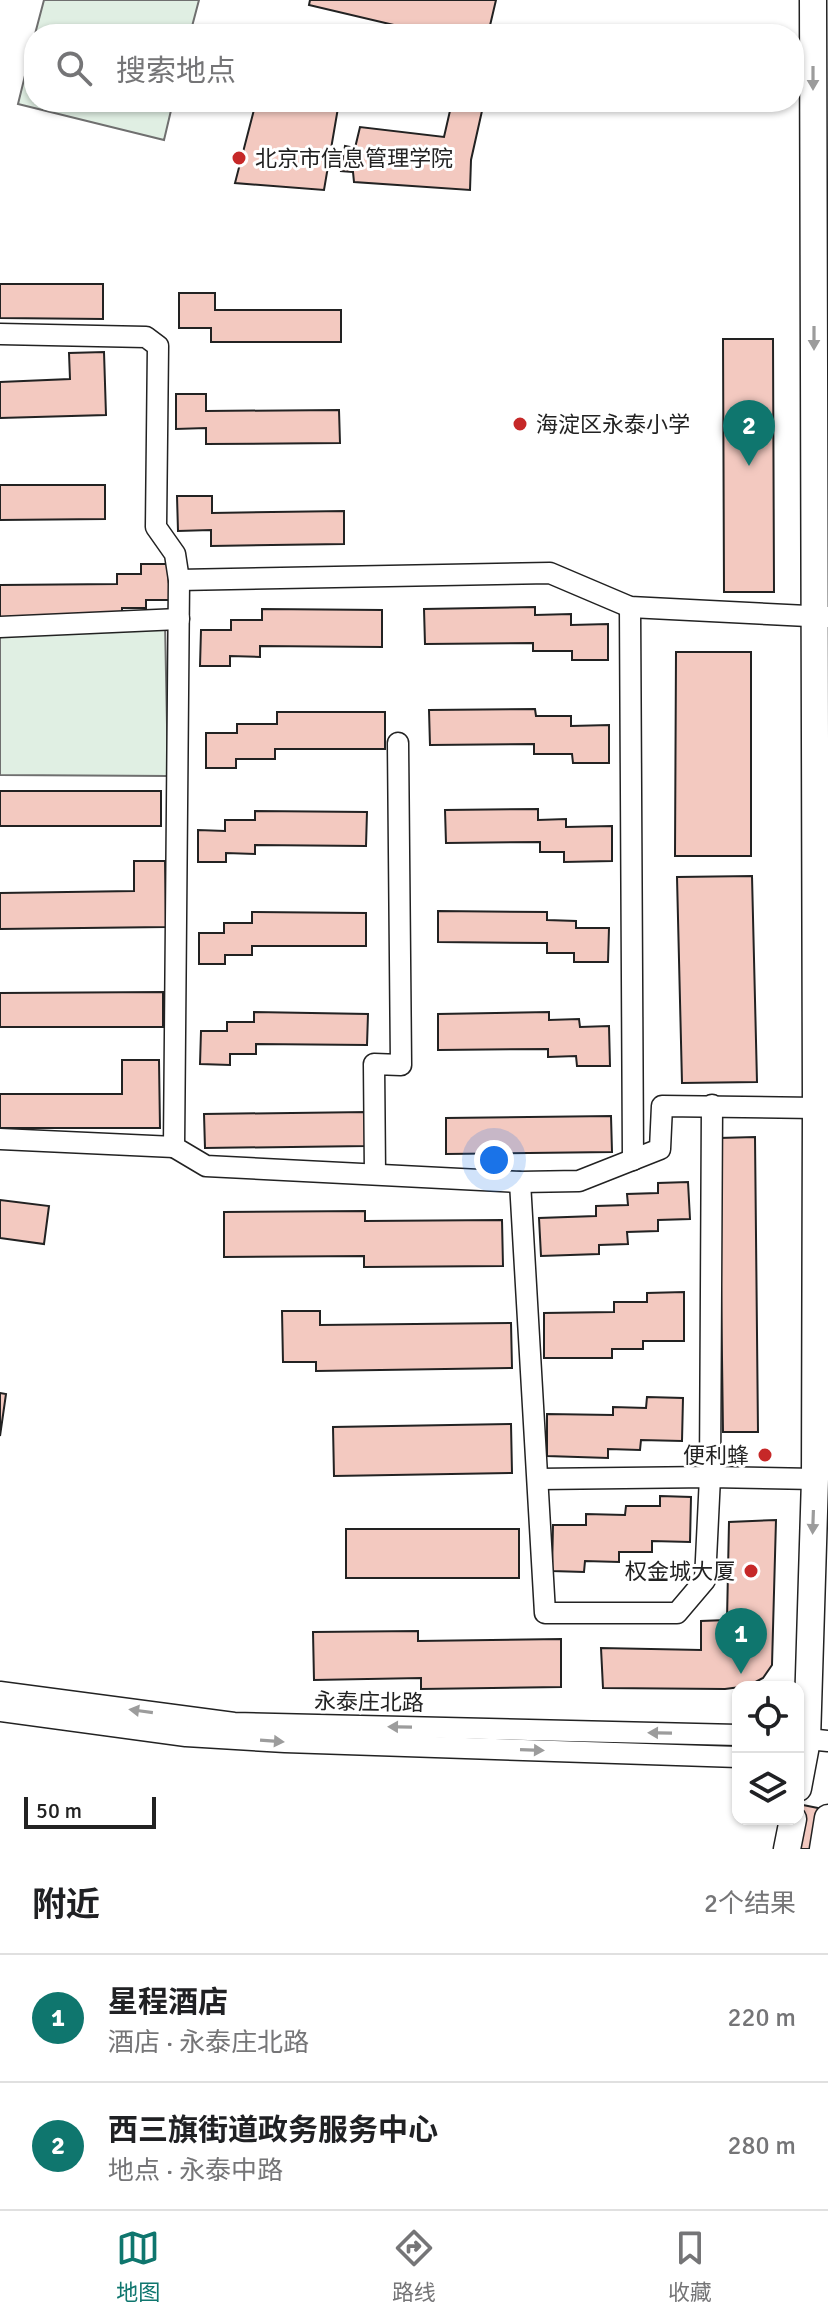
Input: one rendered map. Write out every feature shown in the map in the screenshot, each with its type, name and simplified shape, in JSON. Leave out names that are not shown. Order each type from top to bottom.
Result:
[{"type":"main road","points":[[808,1741],[815,1479],[821,616],[813,0]]},
{"type":"main road","points":[[823,1849],[828,1818]]},
{"type":"main road","points":[[787,1849],[792,1825]]},
{"type":"street","points":[[0,334],[146,337],[158,346],[156,527],[175,554],[179,580],[174,1147]]},
{"type":"street","points":[[179,580],[550,573],[630,607],[821,616]]},
{"type":"street","points":[[630,607],[633,1160]]},
{"type":"street","points":[[0,627],[179,619]]},
{"type":"street","points":[[375,1174],[374,1064],[401,1065],[398,743]]},
{"type":"street","points":[[520,1182],[545,1613],[677,1613],[705,1580],[710,1477],[712,1105]]},
{"type":"street","points":[[0,1139],[174,1147],[206,1166],[520,1182],[579,1181],[660,1149],[662,1106],[816,1108]]},
{"type":"street","points":[[538,1479],[815,1479]]},
{"type":"street","name":"永泰庄北路","points":[[0,1692],[234,1723],[732,1735]]},
{"type":"street","name":"永泰庄北路","points":[[0,1711],[186,1736],[732,1757]]},
{"type":"green space","points":[[44,0],[199,0],[193,24],[38,24]]},
{"type":"green space","points":[[24,80],[24,105],[18,104]]},
{"type":"green space","points":[[50,112],[171,112],[164,140]]},
{"type":"green space","points":[[0,622],[165,622],[168,776],[0,775]]},
{"type":"building","points":[[310,0],[496,0],[490,24],[390,24],[309,5]]},
{"type":"building","points":[[253,112],[337,112],[324,190],[235,183]]},
{"type":"building","points":[[450,112],[482,112],[471,160],[470,190],[354,182],[353,172],[341,171],[345,146],[355,148],[360,127],[444,137]]},
{"type":"building","points":[[0,284],[103,284],[103,319],[0,318]]},
{"type":"building","points":[[179,293],[215,293],[215,310],[341,310],[341,342],[211,342],[211,328],[179,328]]},
{"type":"building","points":[[723,339],[773,339],[774,592],[724,592]]},
{"type":"building","points":[[104,352],[106,415],[0,418],[0,382],[70,379],[69,353]]},
{"type":"building","points":[[176,394],[206,394],[206,411],[339,410],[340,443],[206,444],[206,428],[176,429]]},
{"type":"building","points":[[0,485],[105,485],[105,519],[0,520]]},
{"type":"building","points":[[177,496],[212,496],[212,513],[344,511],[344,544],[211,546],[211,530],[178,531]]},
{"type":"building","points":[[141,564],[171,564],[171,600],[146,600],[146,608],[122,608],[122,617],[0,618],[0,585],[117,584],[117,574],[141,574]]},
{"type":"building","points":[[535,607],[535,615],[571,614],[571,625],[608,624],[608,660],[572,660],[572,651],[533,651],[533,643],[425,644],[424,609]]},
{"type":"building","points":[[262,609],[382,610],[382,647],[260,646],[260,657],[230,656],[230,666],[200,666],[201,630],[231,630],[231,620],[262,620]]},
{"type":"building","points":[[676,652],[751,652],[751,856],[675,856]]},
{"type":"building","points":[[535,709],[536,716],[571,716],[571,726],[609,725],[609,763],[573,763],[572,754],[534,754],[534,744],[430,745],[429,710]]},
{"type":"building","points":[[277,712],[385,712],[385,749],[275,749],[275,759],[236,759],[236,768],[206,768],[206,733],[237,733],[237,724],[277,724]]},
{"type":"building","points":[[0,791],[161,791],[161,826],[0,826]]},
{"type":"building","points":[[538,809],[538,820],[566,819],[566,827],[612,826],[612,861],[564,862],[564,852],[540,852],[540,842],[446,843],[445,810]]},
{"type":"building","points":[[255,811],[367,812],[366,846],[255,845],[255,854],[226,853],[226,862],[198,862],[198,830],[225,831],[225,820],[255,820]]},
{"type":"building","points":[[134,861],[165,861],[166,927],[0,929],[0,893],[134,891]]},
{"type":"building","points":[[752,876],[757,1082],[682,1083],[677,877]]},
{"type":"building","points":[[438,911],[547,912],[547,920],[576,921],[576,928],[609,928],[608,962],[574,962],[574,953],[547,953],[547,943],[438,942]]},
{"type":"building","points":[[252,912],[366,913],[366,946],[252,946],[252,955],[225,955],[225,964],[199,964],[199,933],[224,933],[224,923],[252,923]]},
{"type":"building","points":[[163,992],[163,1027],[0,1027],[0,993]]},
{"type":"building","points":[[254,1012],[368,1014],[367,1045],[256,1044],[256,1054],[230,1054],[230,1065],[200,1064],[201,1031],[227,1031],[227,1022],[254,1022]]},
{"type":"building","points":[[549,1012],[549,1020],[579,1019],[580,1027],[609,1026],[610,1066],[577,1066],[576,1056],[548,1057],[548,1049],[438,1050],[438,1014]]},
{"type":"building","points":[[122,1060],[159,1060],[160,1128],[0,1128],[0,1094],[122,1094]]},
{"type":"building","points":[[367,1112],[367,1146],[205,1148],[204,1114]]},
{"type":"building","points":[[611,1116],[612,1152],[446,1154],[446,1118]]},
{"type":"building","points":[[755,1137],[758,1432],[723,1432],[719,1138]]},
{"type":"building","points":[[688,1182],[690,1219],[658,1220],[658,1231],[627,1232],[628,1244],[599,1245],[599,1254],[541,1256],[539,1218],[596,1216],[596,1206],[628,1205],[627,1194],[658,1193],[658,1183]]},
{"type":"building","points":[[0,1200],[49,1206],[44,1244],[0,1238]]},
{"type":"building","points":[[365,1211],[365,1221],[502,1220],[503,1266],[364,1267],[364,1256],[224,1257],[224,1212]]},
{"type":"building","points":[[684,1292],[684,1341],[643,1341],[643,1349],[612,1349],[612,1358],[544,1358],[544,1313],[614,1312],[614,1302],[647,1302],[647,1293]]},
{"type":"building","points":[[282,1311],[320,1311],[320,1325],[511,1323],[512,1368],[316,1371],[316,1362],[283,1362]]},
{"type":"building","points":[[0,1393],[6,1394],[0,1436]]},
{"type":"building","points":[[647,1397],[683,1398],[682,1441],[641,1440],[640,1450],[608,1449],[608,1458],[547,1456],[547,1414],[613,1415],[613,1407],[646,1408]]},
{"type":"building","points":[[511,1424],[512,1473],[334,1476],[333,1427]]},
{"type":"building","points":[[660,1496],[691,1497],[690,1542],[652,1541],[652,1552],[619,1552],[619,1562],[585,1561],[584,1572],[552,1571],[553,1525],[586,1525],[586,1514],[625,1515],[626,1506],[660,1506]]},
{"type":"building","name":"权金城大厦","points":[[776,1520],[772,1665],[763,1678],[757,1681],[732,1681],[732,1688],[725,1689],[603,1688],[601,1648],[701,1650],[701,1621],[727,1620],[729,1522]]},
{"type":"building","points":[[346,1529],[519,1529],[519,1578],[346,1578]]},
{"type":"building","points":[[418,1631],[418,1641],[561,1639],[561,1687],[421,1689],[421,1678],[314,1680],[313,1632]]},
{"type":"building","points":[[804,1805],[828,1810],[828,1849],[788,1849],[796,1825],[804,1825]]},
{"type":"place","name":"北京市信息管理学院","points":[[239,158]]},
{"type":"place","name":"海淀区永泰小学","points":[[520,424]]},
{"type":"place","name":"西三旗街道政务服务中心","points":[[749,466]]},
{"type":"place","name":"便利蜂","points":[[765,1455]]},
{"type":"place","name":"权金城大厦","points":[[751,1571]]},
{"type":"place","name":"星程酒店","points":[[741,1674]]}]
